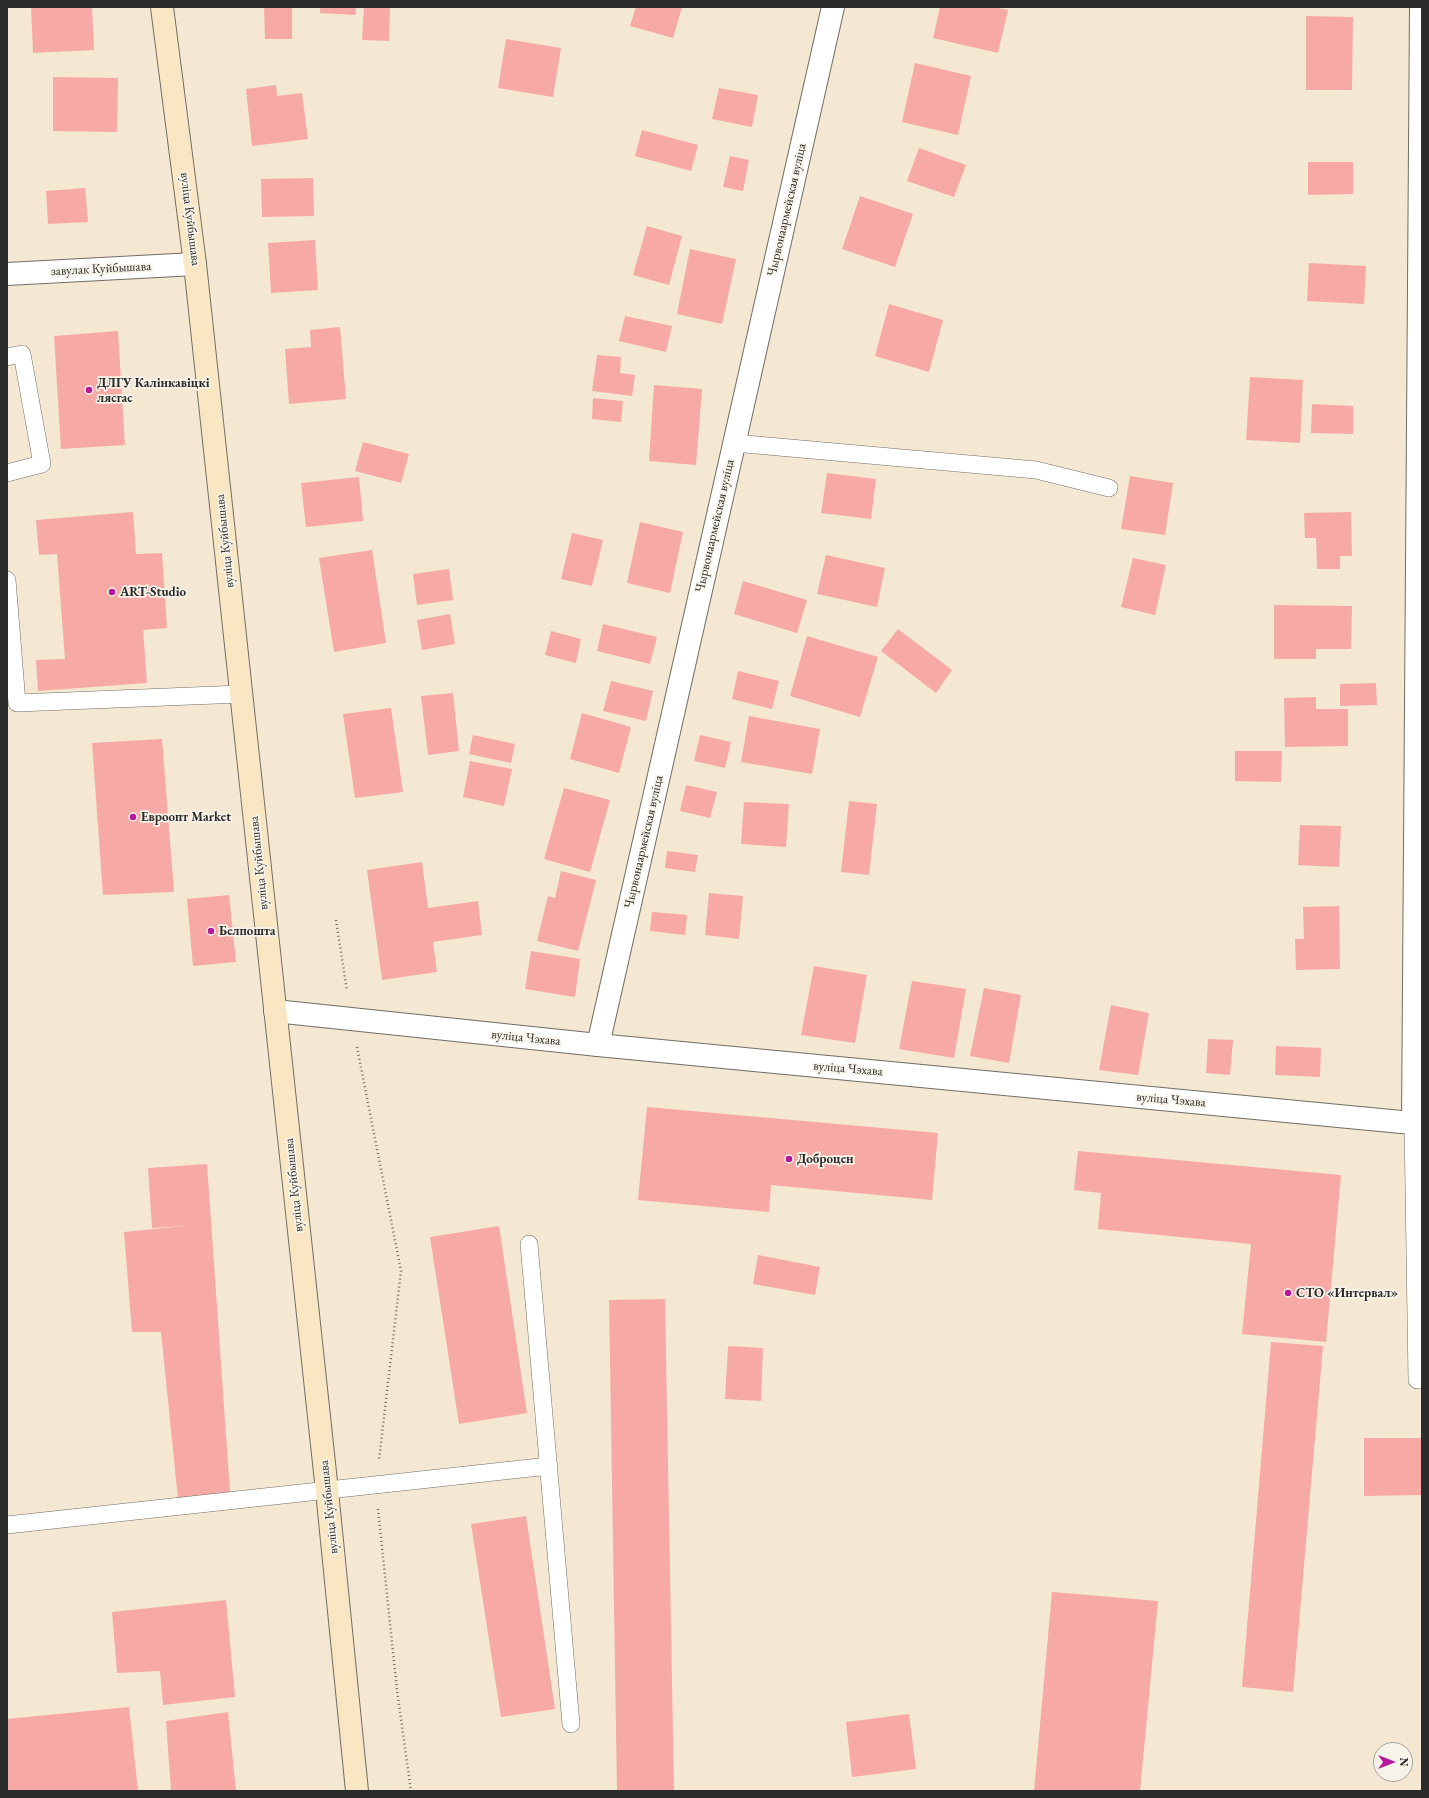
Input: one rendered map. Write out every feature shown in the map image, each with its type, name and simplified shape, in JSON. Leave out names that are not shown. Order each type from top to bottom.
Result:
[{"type":"main road","name":"вуліца Куйбышава","points":[[162,7],[196,264],[327,1491],[356,1791]]},
{"type":"street","name":"Чырвонаармейская вуліца","points":[[598,1045],[833,7]]},
{"type":"street","points":[[1418,1124],[1421,7]]},
{"type":"street","name":"завулак Куйбышава","points":[[7,274],[196,264]]},
{"type":"street","name":"вуліца Чэхава","points":[[275,1011],[598,1045],[1418,1124]]},
{"type":"lane","points":[[7,356],[22,354],[42,464],[7,473]]},
{"type":"lane","points":[[734,443],[1036,470],[1109,488]]},
{"type":"lane","points":[[7,580],[17,703],[241,694]]},
{"type":"lane","points":[[1418,1124],[1417,1380],[1422,1380]]},
{"type":"lane","points":[[529,1244],[571,1724]]},
{"type":"lane","points":[[7,1524],[375,1486],[549,1466]]},
{"type":"path","points":[[336,920],[351,1020],[402,1271],[375,1486],[397,1690],[411,1791]]},
{"type":"building","points":[[31,7],[92,7],[94,50],[33,53]]},
{"type":"building","points":[[264,7],[292,7],[292,39],[265,39]]},
{"type":"building","points":[[320,7],[356,7],[355,15],[320,13]]},
{"type":"building","points":[[364,7],[390,7],[389,41],[362,40]]},
{"type":"building","points":[[636,7],[682,7],[673,38],[630,26]]},
{"type":"building","points":[[940,7],[993,7],[1008,10],[998,53],[933,38]]},
{"type":"building","points":[[1306,16],[1353,17],[1352,90],[1306,90]]},
{"type":"building","points":[[506,39],[561,48],[553,97],[498,88]]},
{"type":"building","points":[[915,63],[971,76],[958,135],[902,122]]},
{"type":"building","points":[[53,77],[118,78],[117,132],[53,131]]},
{"type":"building","points":[[276,85],[277,96],[302,93],[308,139],[252,146],[246,89]]},
{"type":"building","points":[[719,88],[758,95],[752,127],[712,119]]},
{"type":"building","points":[[642,130],[698,145],[691,171],[635,156]]},
{"type":"building","points":[[919,148],[966,165],[954,197],[907,181]]},
{"type":"building","points":[[730,156],[749,160],[743,191],[723,187]]},
{"type":"building","points":[[1308,162],[1353,162],[1353,194],[1308,195]]},
{"type":"building","points":[[313,178],[314,216],[262,217],[261,179]]},
{"type":"building","points":[[85,188],[88,222],[48,224],[46,191]]},
{"type":"building","points":[[860,196],[913,214],[895,267],[842,249]]},
{"type":"building","points":[[647,226],[682,236],[669,285],[633,275]]},
{"type":"building","points":[[315,240],[318,290],[271,293],[268,243]]},
{"type":"building","points":[[690,249],[736,259],[722,324],[677,314]]},
{"type":"building","points":[[1309,263],[1366,266],[1364,304],[1307,301]]},
{"type":"building","points":[[889,304],[943,320],[929,372],[875,356]]},
{"type":"building","points":[[625,316],[672,326],[666,352],[619,341]]},
{"type":"building","points":[[340,327],[346,399],[289,404],[285,349],[311,347],[310,330]]},
{"type":"building","name":"ДЛГУ Калінкавіцкі лясгас","points":[[118,331],[125,445],[61,449],[54,336]]},
{"type":"building","points":[[597,355],[621,357],[620,373],[635,375],[632,396],[592,391]]},
{"type":"building","points":[[1250,377],[1303,380],[1300,443],[1246,440]]},
{"type":"building","points":[[654,385],[702,389],[696,465],[649,461]]},
{"type":"building","points":[[593,398],[623,401],[621,422],[592,419]]},
{"type":"building","points":[[1312,404],[1353,406],[1353,434],[1311,433]]},
{"type":"building","points":[[363,442],[409,454],[401,483],[355,471]]},
{"type":"building","points":[[827,473],[876,479],[871,519],[821,513]]},
{"type":"building","points":[[1130,476],[1173,483],[1165,535],[1121,529]]},
{"type":"building","points":[[359,477],[363,521],[306,527],[301,483]]},
{"type":"building","name":"ART-Studio","points":[[133,512],[136,554],[162,553],[167,628],[143,630],[147,683],[38,691],[36,660],[65,659],[57,554],[39,555],[36,520]]},
{"type":"building","points":[[1351,512],[1352,556],[1340,556],[1340,569],[1317,569],[1316,538],[1305,538],[1304,513]]},
{"type":"building","points":[[640,522],[683,532],[670,593],[627,583]]},
{"type":"building","points":[[572,533],[603,540],[592,586],[561,579]]},
{"type":"building","points":[[372,550],[386,643],[334,652],[319,558]]},
{"type":"building","points":[[826,555],[885,568],[877,607],[817,594]]},
{"type":"building","points":[[1133,558],[1166,565],[1155,615],[1121,607]]},
{"type":"building","points":[[449,569],[453,600],[417,605],[413,574]]},
{"type":"building","points":[[743,581],[807,600],[797,633],[734,614]]},
{"type":"building","points":[[1274,605],[1352,606],[1351,649],[1316,649],[1316,659],[1274,659]]},
{"type":"building","points":[[450,614],[455,644],[422,650],[417,620]]},
{"type":"building","points":[[603,624],[657,637],[650,664],[597,651]]},
{"type":"building","points":[[898,629],[952,670],[936,693],[881,651]]},
{"type":"building","points":[[551,631],[581,639],[576,663],[545,655]]},
{"type":"building","points":[[807,636],[878,657],[860,717],[790,696]]},
{"type":"building","points":[[738,671],[779,681],[772,709],[732,699]]},
{"type":"building","points":[[611,681],[653,691],[646,721],[603,711]]},
{"type":"building","points":[[1376,683],[1377,705],[1340,706],[1340,684]]},
{"type":"building","points":[[453,693],[459,751],[428,755],[421,696]]},
{"type":"building","points":[[1316,697],[1316,709],[1348,709],[1348,746],[1285,747],[1284,698]]},
{"type":"building","points":[[391,708],[403,792],[355,798],[343,714]]},
{"type":"building","points":[[582,713],[631,727],[619,773],[570,759]]},
{"type":"building","points":[[749,716],[820,729],[812,774],[741,762]]},
{"type":"building","points":[[473,735],[515,744],[511,763],[469,754]]},
{"type":"building","points":[[700,735],[731,742],[725,768],[694,761]]},
{"type":"building","name":"Евроопт Market","points":[[162,739],[174,892],[103,895],[92,743]]},
{"type":"building","points":[[1235,751],[1282,751],[1281,782],[1235,781]]},
{"type":"building","points":[[470,761],[512,769],[504,806],[463,797]]},
{"type":"building","points":[[686,785],[717,792],[710,818],[680,811]]},
{"type":"building","points":[[564,788],[610,800],[590,872],[544,859]]},
{"type":"building","points":[[849,801],[877,804],[869,875],[841,872]]},
{"type":"building","points":[[744,802],[789,804],[786,847],[741,844]]},
{"type":"building","points":[[1300,825],[1341,826],[1339,867],[1298,865]]},
{"type":"building","points":[[667,851],[698,855],[695,872],[665,868]]},
{"type":"building","points":[[422,862],[428,908],[478,901],[482,935],[433,942],[437,972],[382,980],[367,870]]},
{"type":"building","points":[[561,871],[596,880],[578,951],[537,941],[548,896],[555,898]]},
{"type":"building","points":[[709,893],[743,896],[739,939],[705,935]]},
{"type":"building","name":"Белпошта","points":[[229,895],[236,962],[193,966],[187,899]]},
{"type":"building","points":[[1339,906],[1340,969],[1296,970],[1295,939],[1304,939],[1303,907]]},
{"type":"building","points":[[652,912],[687,915],[685,935],[650,931]]},
{"type":"building","points":[[531,951],[580,959],[575,997],[525,989]]},
{"type":"building","points":[[814,966],[867,975],[855,1043],[801,1035]]},
{"type":"building","points":[[912,981],[966,989],[954,1058],[899,1049]]},
{"type":"building","points":[[984,988],[1021,995],[1009,1063],[970,1056]]},
{"type":"building","points":[[1111,1005],[1149,1013],[1138,1075],[1099,1070]]},
{"type":"building","points":[[1208,1039],[1233,1040],[1230,1075],[1206,1073]]},
{"type":"building","points":[[1276,1046],[1321,1048],[1320,1077],[1275,1075]]},
{"type":"building","name":"Доброцен","points":[[647,1107],[938,1133],[932,1200],[771,1185],[769,1212],[638,1200]]},
{"type":"building","points":[[1078,1151],[1341,1175],[1326,1342],[1242,1334],[1251,1244],[1098,1229],[1101,1193],[1074,1190]]},
{"type":"building","points":[[207,1164],[230,1492],[178,1499],[161,1332],[132,1332],[124,1232],[184,1226],[152,1228],[148,1168]]},
{"type":"building","points":[[499,1226],[527,1413],[459,1424],[430,1237]]},
{"type":"building","points":[[758,1255],[820,1267],[815,1295],[753,1284]]},
{"type":"building","points":[[665,1299],[674,1791],[617,1791],[609,1300]]},
{"type":"building","points":[[1271,1342],[1323,1346],[1293,1692],[1242,1687]]},
{"type":"building","points":[[728,1346],[763,1348],[761,1401],[725,1399]]},
{"type":"building","points":[[1364,1438],[1422,1438],[1422,1495],[1364,1496]]},
{"type":"building","points":[[526,1516],[555,1709],[501,1717],[471,1524]]},
{"type":"building","points":[[1052,1592],[1158,1601],[1140,1791],[1034,1791]]},
{"type":"building","points":[[226,1600],[235,1697],[163,1705],[160,1671],[117,1673],[112,1612]]},
{"type":"building","points":[[129,1707],[138,1791],[7,1791],[7,1719]]},
{"type":"building","points":[[228,1712],[236,1791],[171,1791],[166,1721]]},
{"type":"building","points":[[909,1714],[916,1769],[852,1777],[846,1722]]},
{"type":"place","name":"ДЛГУ Калінкавіцкі лясгас","points":[[89,390]]},
{"type":"place","name":"ART-Studio","points":[[112,592]]},
{"type":"place","name":"Евроопт Market","points":[[133,817]]},
{"type":"place","name":"Белпошта","points":[[211,931]]},
{"type":"place","name":"Доброцен","points":[[789,1159]]},
{"type":"place","name":"СТО «Интервал»","points":[[1288,1293]]}]
